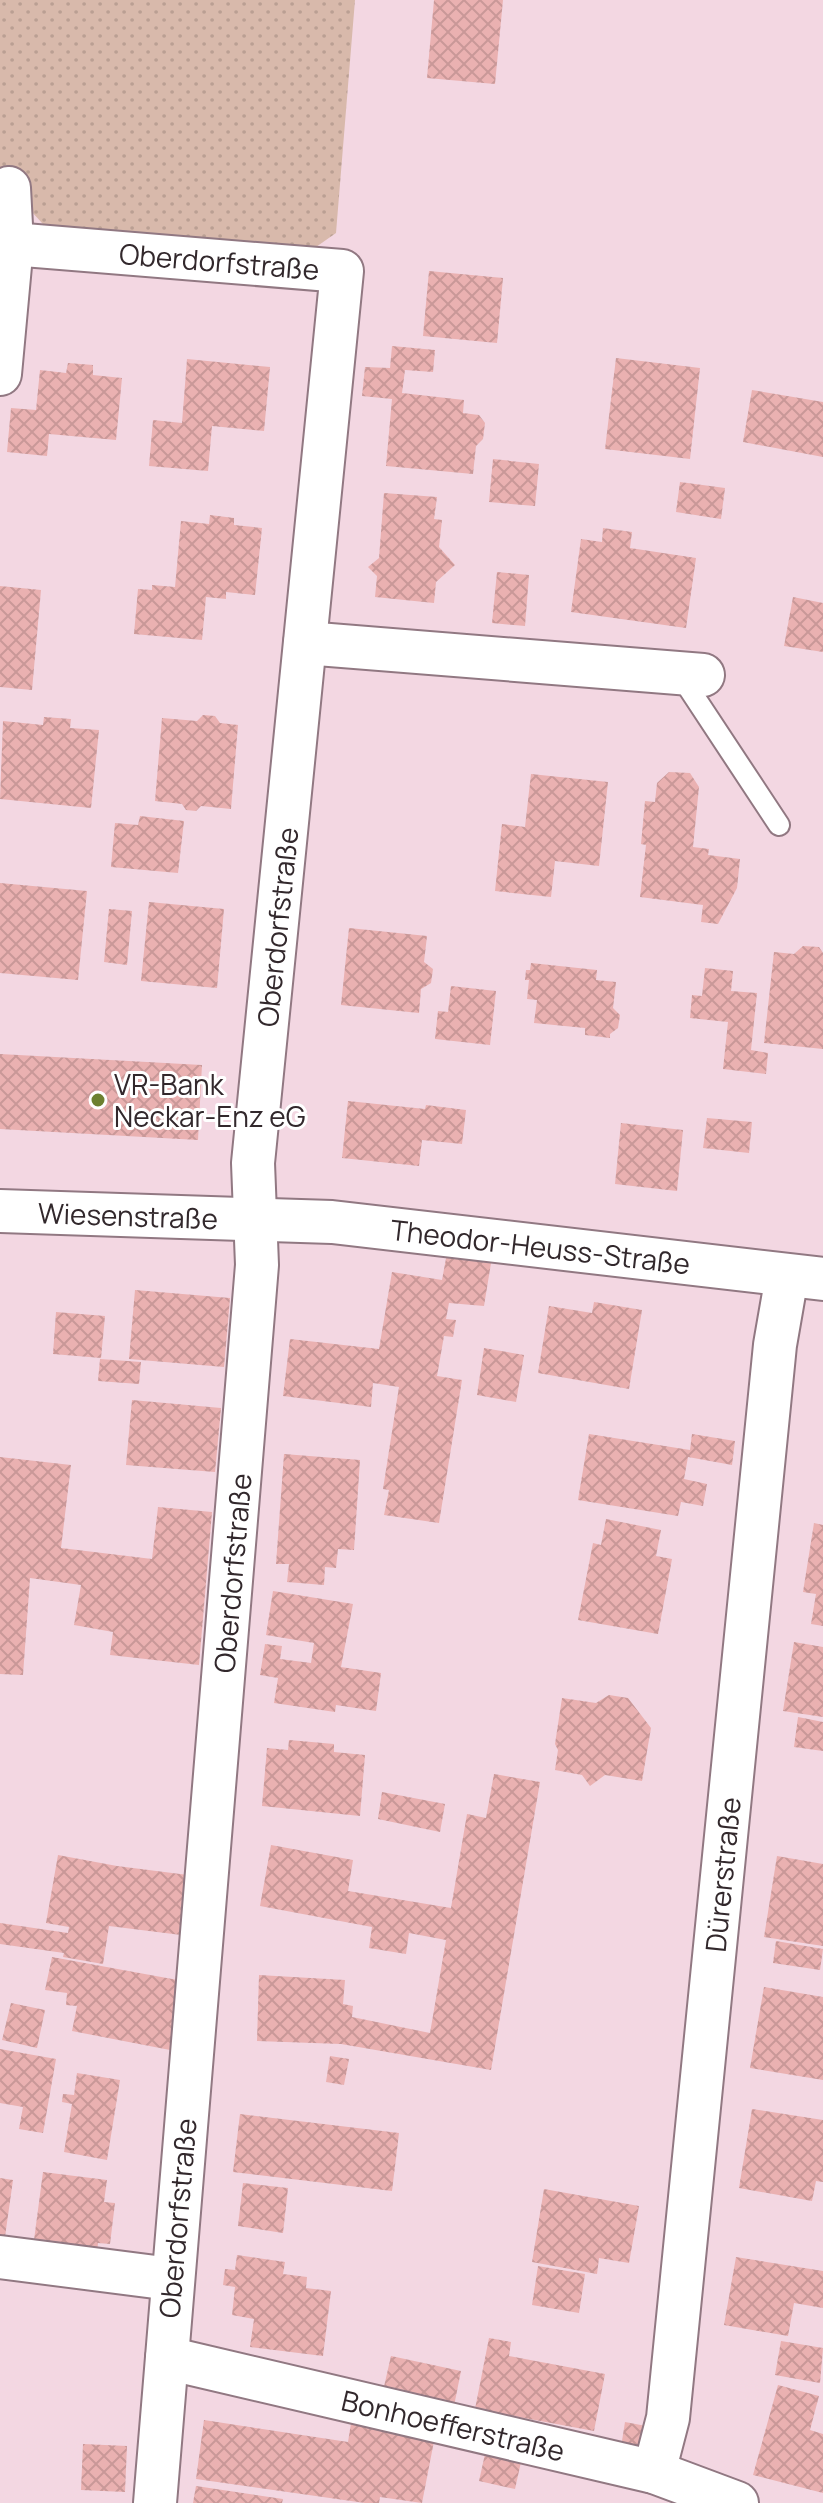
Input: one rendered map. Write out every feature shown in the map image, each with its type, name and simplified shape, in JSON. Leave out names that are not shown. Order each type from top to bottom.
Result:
[{"type":"street","points":[[0,374],[12,244],[9,188]]},
{"type":"street","name":"Oberdorfstraße","points":[[12,244],[342,271],[253,1163],[257,1265],[171,2279],[155,2503]]},
{"type":"street","points":[[305,643],[691,675]]},
{"type":"street","name":"Wiesenstraße","points":[[0,1211],[256,1220]]},
{"type":"street","name":"Theodor-Heuss-Straße","points":[[256,1220],[332,1222],[805,1278]]},
{"type":"street","name":"Dürerstraße","points":[[654,2472],[668,2418],[775,1345],[805,1278]]},
{"type":"street","points":[[0,2257],[171,2279]]},
{"type":"street","name":"Bonhoefferstraße","points":[[167,2358],[654,2472],[737,2503]]},
{"type":"lane","points":[[691,675],[779,825]]},
{"type":"shaded area","points":[[0,0],[355,0],[336,233],[306,254],[52,234],[21,200],[0,237]]},
{"type":"building","points":[[434,0],[503,0],[495,84],[427,78]]},
{"type":"building","points":[[429,271],[503,278],[497,343],[423,336]]},
{"type":"building","points":[[392,346],[435,350],[433,372],[405,370],[402,393],[464,400],[463,413],[479,415],[485,423],[483,439],[476,446],[473,474],[386,466],[392,399],[362,396],[365,367],[390,368]]},
{"type":"building","points":[[616,358],[700,368],[690,459],[605,449]]},
{"type":"building","points":[[187,359],[270,367],[264,431],[212,426],[208,471],[149,466],[153,420],[182,423]]},
{"type":"building","points":[[68,363],[93,365],[93,375],[122,378],[116,440],[49,434],[47,456],[7,452],[11,408],[36,410],[40,370],[66,373]]},
{"type":"building","points":[[752,390],[823,402],[823,457],[743,442]]},
{"type":"building","points":[[493,459],[539,464],[535,506],[489,502]]},
{"type":"building","points":[[680,482],[725,488],[721,519],[676,512]]},
{"type":"building","points":[[384,493],[437,497],[434,519],[442,520],[439,547],[455,565],[436,582],[434,603],[375,597],[377,576],[368,567],[379,558]]},
{"type":"building","points":[[210,515],[234,518],[234,525],[262,528],[255,595],[226,592],[226,599],[206,597],[202,640],[134,634],[138,589],[152,590],[152,585],[175,587],[181,521],[209,524]]},
{"type":"building","points":[[603,528],[632,532],[630,548],[696,558],[686,628],[571,612],[581,539],[602,542]]},
{"type":"building","points":[[497,572],[529,575],[525,626],[492,623]]},
{"type":"building","points":[[0,586],[41,590],[32,690],[0,687]]},
{"type":"building","points":[[793,597],[823,603],[823,652],[784,646]]},
{"type":"building","points":[[203,715],[215,716],[220,723],[238,725],[231,809],[201,806],[196,811],[186,810],[182,804],[155,801],[162,718],[197,721]]},
{"type":"building","points":[[44,717],[71,719],[70,728],[99,730],[91,808],[0,799],[3,721],[43,725]]},
{"type":"building","points":[[669,772],[690,773],[699,787],[693,847],[709,849],[708,855],[740,859],[737,888],[718,924],[701,922],[703,905],[640,897],[646,845],[641,844],[645,801],[655,802],[657,783]]},
{"type":"building","points":[[531,774],[608,782],[599,866],[555,861],[551,897],[495,891],[502,824],[525,827]]},
{"type":"building","points":[[140,816],[184,821],[178,873],[111,867],[115,823],[138,825]]},
{"type":"building","points":[[0,883],[87,891],[78,980],[0,973]]},
{"type":"building","points":[[149,902],[224,909],[217,988],[141,981]]},
{"type":"building","points":[[109,909],[132,911],[127,965],[104,962]]},
{"type":"building","points":[[349,928],[427,936],[424,962],[433,969],[431,983],[421,989],[419,1013],[341,1005]]},
{"type":"building","points":[[803,946],[819,947],[823,953],[823,1049],[764,1043],[774,952],[794,954]]},
{"type":"building","points":[[531,963],[597,970],[596,980],[616,982],[613,1008],[620,1015],[618,1028],[610,1034],[610,1038],[585,1035],[585,1028],[534,1023],[537,1000],[527,999],[529,980],[525,980]]},
{"type":"building","points":[[705,968],[733,971],[731,991],[757,993],[751,1050],[768,1053],[766,1074],[723,1069],[728,1022],[690,1018],[692,995],[702,996]]},
{"type":"building","points":[[451,986],[496,991],[490,1045],[435,1039],[438,1011],[448,1012]]},
{"type":"building","points":[[0,1054],[202,1065],[198,1140],[0,1129]]},
{"type":"building","points":[[348,1101],[466,1110],[462,1144],[422,1140],[419,1166],[342,1158]]},
{"type":"building","points":[[707,1118],[752,1122],[749,1153],[703,1148]]},
{"type":"building","points":[[621,1123],[683,1130],[677,1191],[615,1184]]},
{"type":"building","points":[[447,1253],[492,1257],[484,1306],[449,1303],[446,1319],[456,1320],[453,1337],[444,1336],[437,1376],[462,1380],[439,1523],[384,1515],[389,1490],[383,1489],[399,1387],[373,1383],[371,1407],[283,1396],[290,1339],[379,1349],[392,1272],[442,1280]]},
{"type":"building","points":[[135,1290],[230,1298],[224,1367],[129,1359]]},
{"type":"building","points":[[594,1302],[642,1310],[629,1389],[538,1373],[549,1306],[592,1313]]},
{"type":"building","points":[[56,1312],[105,1316],[101,1358],[53,1354]]},
{"type":"building","points":[[484,1348],[524,1355],[516,1402],[477,1395]]},
{"type":"building","points":[[100,1359],[141,1362],[139,1384],[98,1381]]},
{"type":"building","points":[[132,1400],[221,1408],[215,1472],[126,1465]]},
{"type":"building","points":[[589,1434],[690,1450],[692,1434],[735,1441],[732,1465],[688,1457],[684,1479],[707,1484],[703,1506],[681,1502],[678,1516],[578,1500]]},
{"type":"building","points":[[284,1454],[360,1460],[354,1550],[338,1549],[336,1568],[325,1567],[324,1585],[287,1582],[289,1564],[276,1564]]},
{"type":"building","points":[[0,1457],[71,1465],[61,1548],[152,1559],[158,1507],[212,1512],[199,1665],[110,1655],[113,1632],[74,1625],[81,1585],[30,1578],[23,1675],[0,1674]]},
{"type":"building","points":[[606,1519],[661,1530],[656,1556],[672,1559],[658,1634],[578,1620],[593,1543],[601,1545]]},
{"type":"building","points":[[814,1523],[823,1525],[823,1626],[811,1624],[816,1594],[803,1592]]},
{"type":"building","points":[[273,1591],[353,1604],[341,1667],[381,1673],[376,1711],[336,1705],[335,1712],[274,1703],[278,1678],[260,1675],[265,1644],[282,1646],[280,1659],[311,1663],[314,1643],[266,1635]]},
{"type":"building","points":[[794,1642],[823,1647],[823,1717],[783,1711]]},
{"type":"building","points":[[609,1695],[628,1698],[651,1728],[642,1781],[605,1775],[590,1786],[582,1775],[555,1770],[558,1750],[555,1744],[562,1698],[596,1703]]},
{"type":"building","points":[[798,1717],[823,1722],[823,1751],[794,1747]]},
{"type":"building","points":[[289,1740],[334,1744],[334,1752],[365,1755],[360,1816],[262,1806],[267,1748],[288,1750]]},
{"type":"building","points":[[494,1774],[540,1782],[491,2070],[341,2044],[257,2041],[259,1975],[345,1980],[343,2004],[353,2006],[352,2017],[430,2033],[446,1940],[409,1933],[406,1954],[369,1948],[372,1927],[260,1906],[271,1845],[353,1860],[348,1891],[451,1908],[467,1814],[486,1818]]},
{"type":"building","points":[[382,1792],[445,1804],[440,1832],[378,1819]]},
{"type":"building","points":[[58,1855],[188,1875],[181,1935],[109,1926],[103,1964],[63,1957],[64,1953],[0,1944],[0,1923],[68,1933],[69,1927],[46,1923]]},
{"type":"building","points":[[777,1856],[823,1864],[823,1946],[764,1937]]},
{"type":"building","points":[[776,1941],[823,1949],[820,1970],[773,1963]]},
{"type":"building","points":[[52,1957],[183,1981],[170,2050],[72,2031],[77,2006],[66,2005],[67,1993],[45,1990]]},
{"type":"building","points":[[764,1987],[823,1997],[823,2080],[750,2068]]},
{"type":"building","points":[[11,2003],[45,2010],[37,2048],[2,2040]]},
{"type":"building","points":[[0,2049],[56,2059],[43,2133],[19,2129],[23,2107],[0,2103]]},
{"type":"building","points":[[330,2056],[349,2059],[344,2085],[326,2082]]},
{"type":"building","points":[[77,2073],[120,2080],[107,2160],[64,2152],[72,2104],[62,2102],[63,2094],[74,2095]]},
{"type":"building","points":[[752,2109],[823,2120],[823,2182],[816,2181],[812,2201],[739,2188]]},
{"type":"building","points":[[240,2114],[399,2133],[392,2191],[233,2172]]},
{"type":"building","points":[[43,2172],[107,2180],[104,2202],[115,2203],[110,2244],[98,2243],[96,2264],[32,2255]]},
{"type":"building","points":[[0,2178],[13,2180],[2,2258],[0,2258]]},
{"type":"building","points":[[243,2183],[288,2188],[283,2233],[238,2226]]},
{"type":"building","points":[[544,2189],[639,2206],[629,2263],[599,2258],[597,2274],[532,2262]]},
{"type":"building","points":[[237,2255],[285,2262],[283,2274],[307,2277],[306,2288],[331,2291],[323,2356],[250,2347],[254,2319],[232,2315],[235,2287],[223,2285],[225,2269],[235,2270]]},
{"type":"building","points":[[736,2257],[823,2271],[823,2308],[794,2303],[788,2336],[724,2325]]},
{"type":"building","points":[[538,2266],[585,2274],[579,2313],[532,2305]]},
{"type":"building","points":[[489,2338],[511,2342],[509,2356],[605,2374],[594,2431],[475,2409]]},
{"type":"building","points":[[781,2341],[823,2348],[820,2383],[775,2375]]},
{"type":"building","points":[[391,2356],[461,2371],[454,2406],[383,2391]]},
{"type":"building","points":[[778,2385],[819,2396],[810,2430],[823,2434],[823,2493],[753,2475]]},
{"type":"building","points":[[353,2411],[435,2436],[422,2503],[380,2497],[379,2503],[365,2503],[196,2479],[204,2420],[348,2442]]},
{"type":"building","points":[[625,2422],[646,2426],[642,2451],[621,2447]]},
{"type":"building","points":[[83,2444],[127,2446],[125,2492],[81,2490]]},
{"type":"building","points":[[485,2454],[521,2462],[515,2489],[479,2481]]},
{"type":"building","points":[[196,2486],[283,2499],[282,2503],[193,2503]]},
{"type":"place","name":"VR-Bank Neckar-Enz eG","points":[[98,1100]]}]
